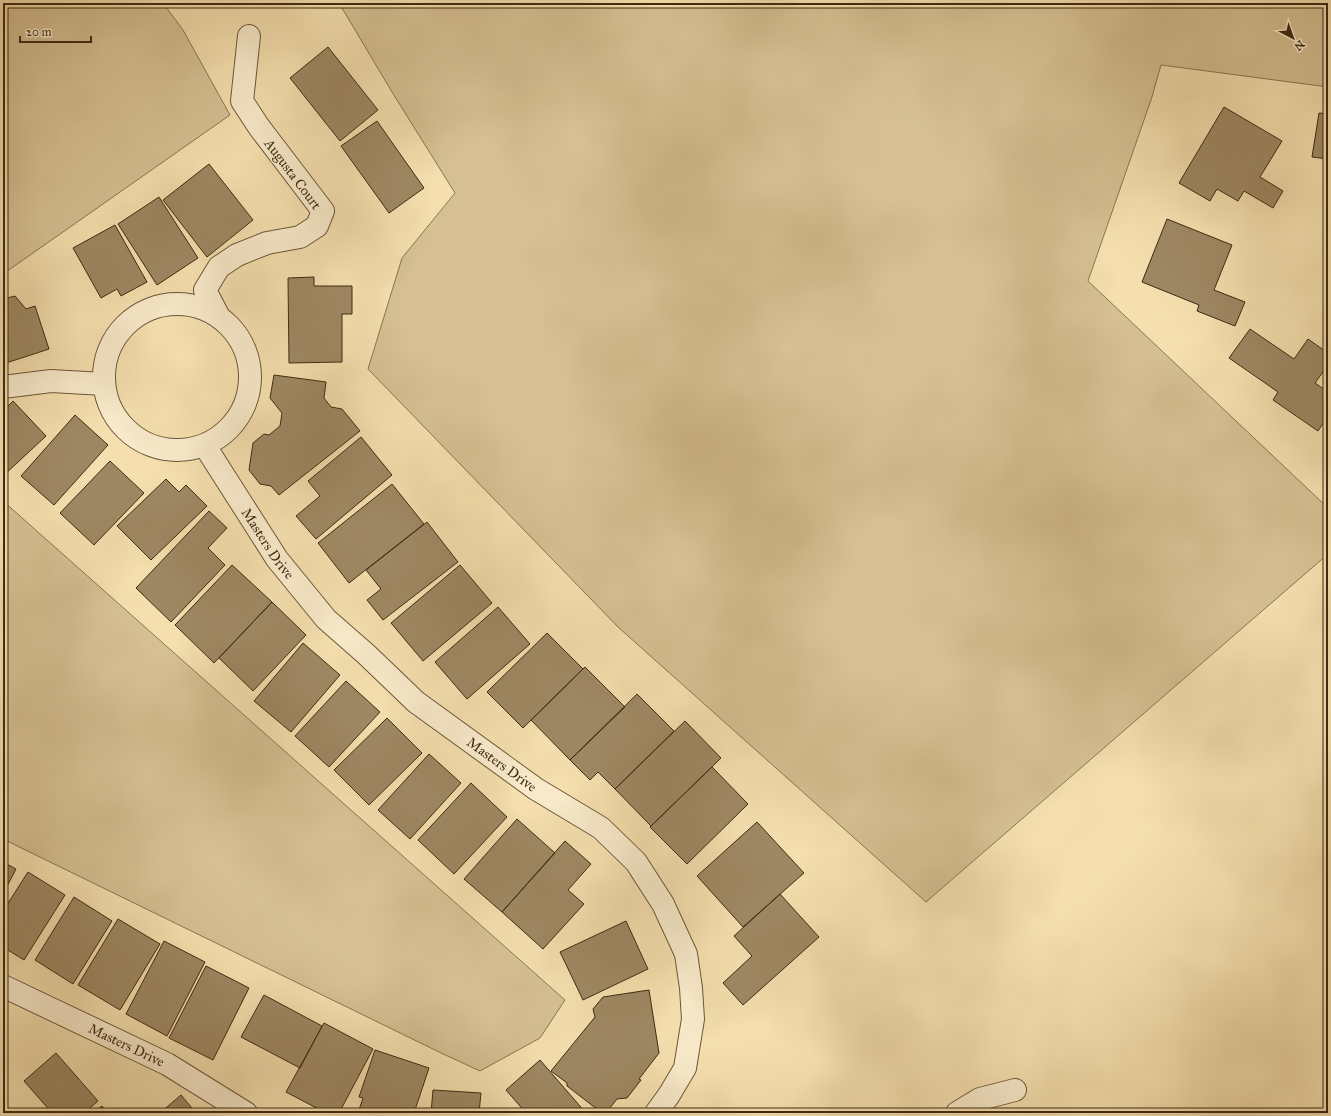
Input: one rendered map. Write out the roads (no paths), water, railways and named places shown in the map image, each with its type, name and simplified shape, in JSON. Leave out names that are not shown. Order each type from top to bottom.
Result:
[{"type":"street","name":"Augusta Court","points":[[218,316],[205,290],[219,267],[237,255],[268,244],[300,238],[317,226],[323,211],[258,127],[242,101],[249,36]]},
{"type":"street","points":[[173,304],[196,306],[218,316],[235,330],[246,350],[251,373],[250,388],[249,396],[240,416],[224,434],[205,446],[183,451],[160,449],[139,440],[121,426],[109,406],[104,384],[106,361],[115,339],[130,321],[150,309],[173,304]]},
{"type":"street","points":[[3,387],[51,381],[104,384]]},
{"type":"street","name":"Masters Drive","points":[[205,446],[278,559],[326,619],[366,654],[416,702],[536,789],[601,828],[636,862],[663,904],[686,954],[691,988],[693,1019],[685,1068],[669,1096],[656,1113]]},
{"type":"street","name":"Masters Drive","points":[[3,986],[167,1064],[246,1113]]},
{"type":"street","points":[[957,1113],[980,1099],[1015,1090]]}]
